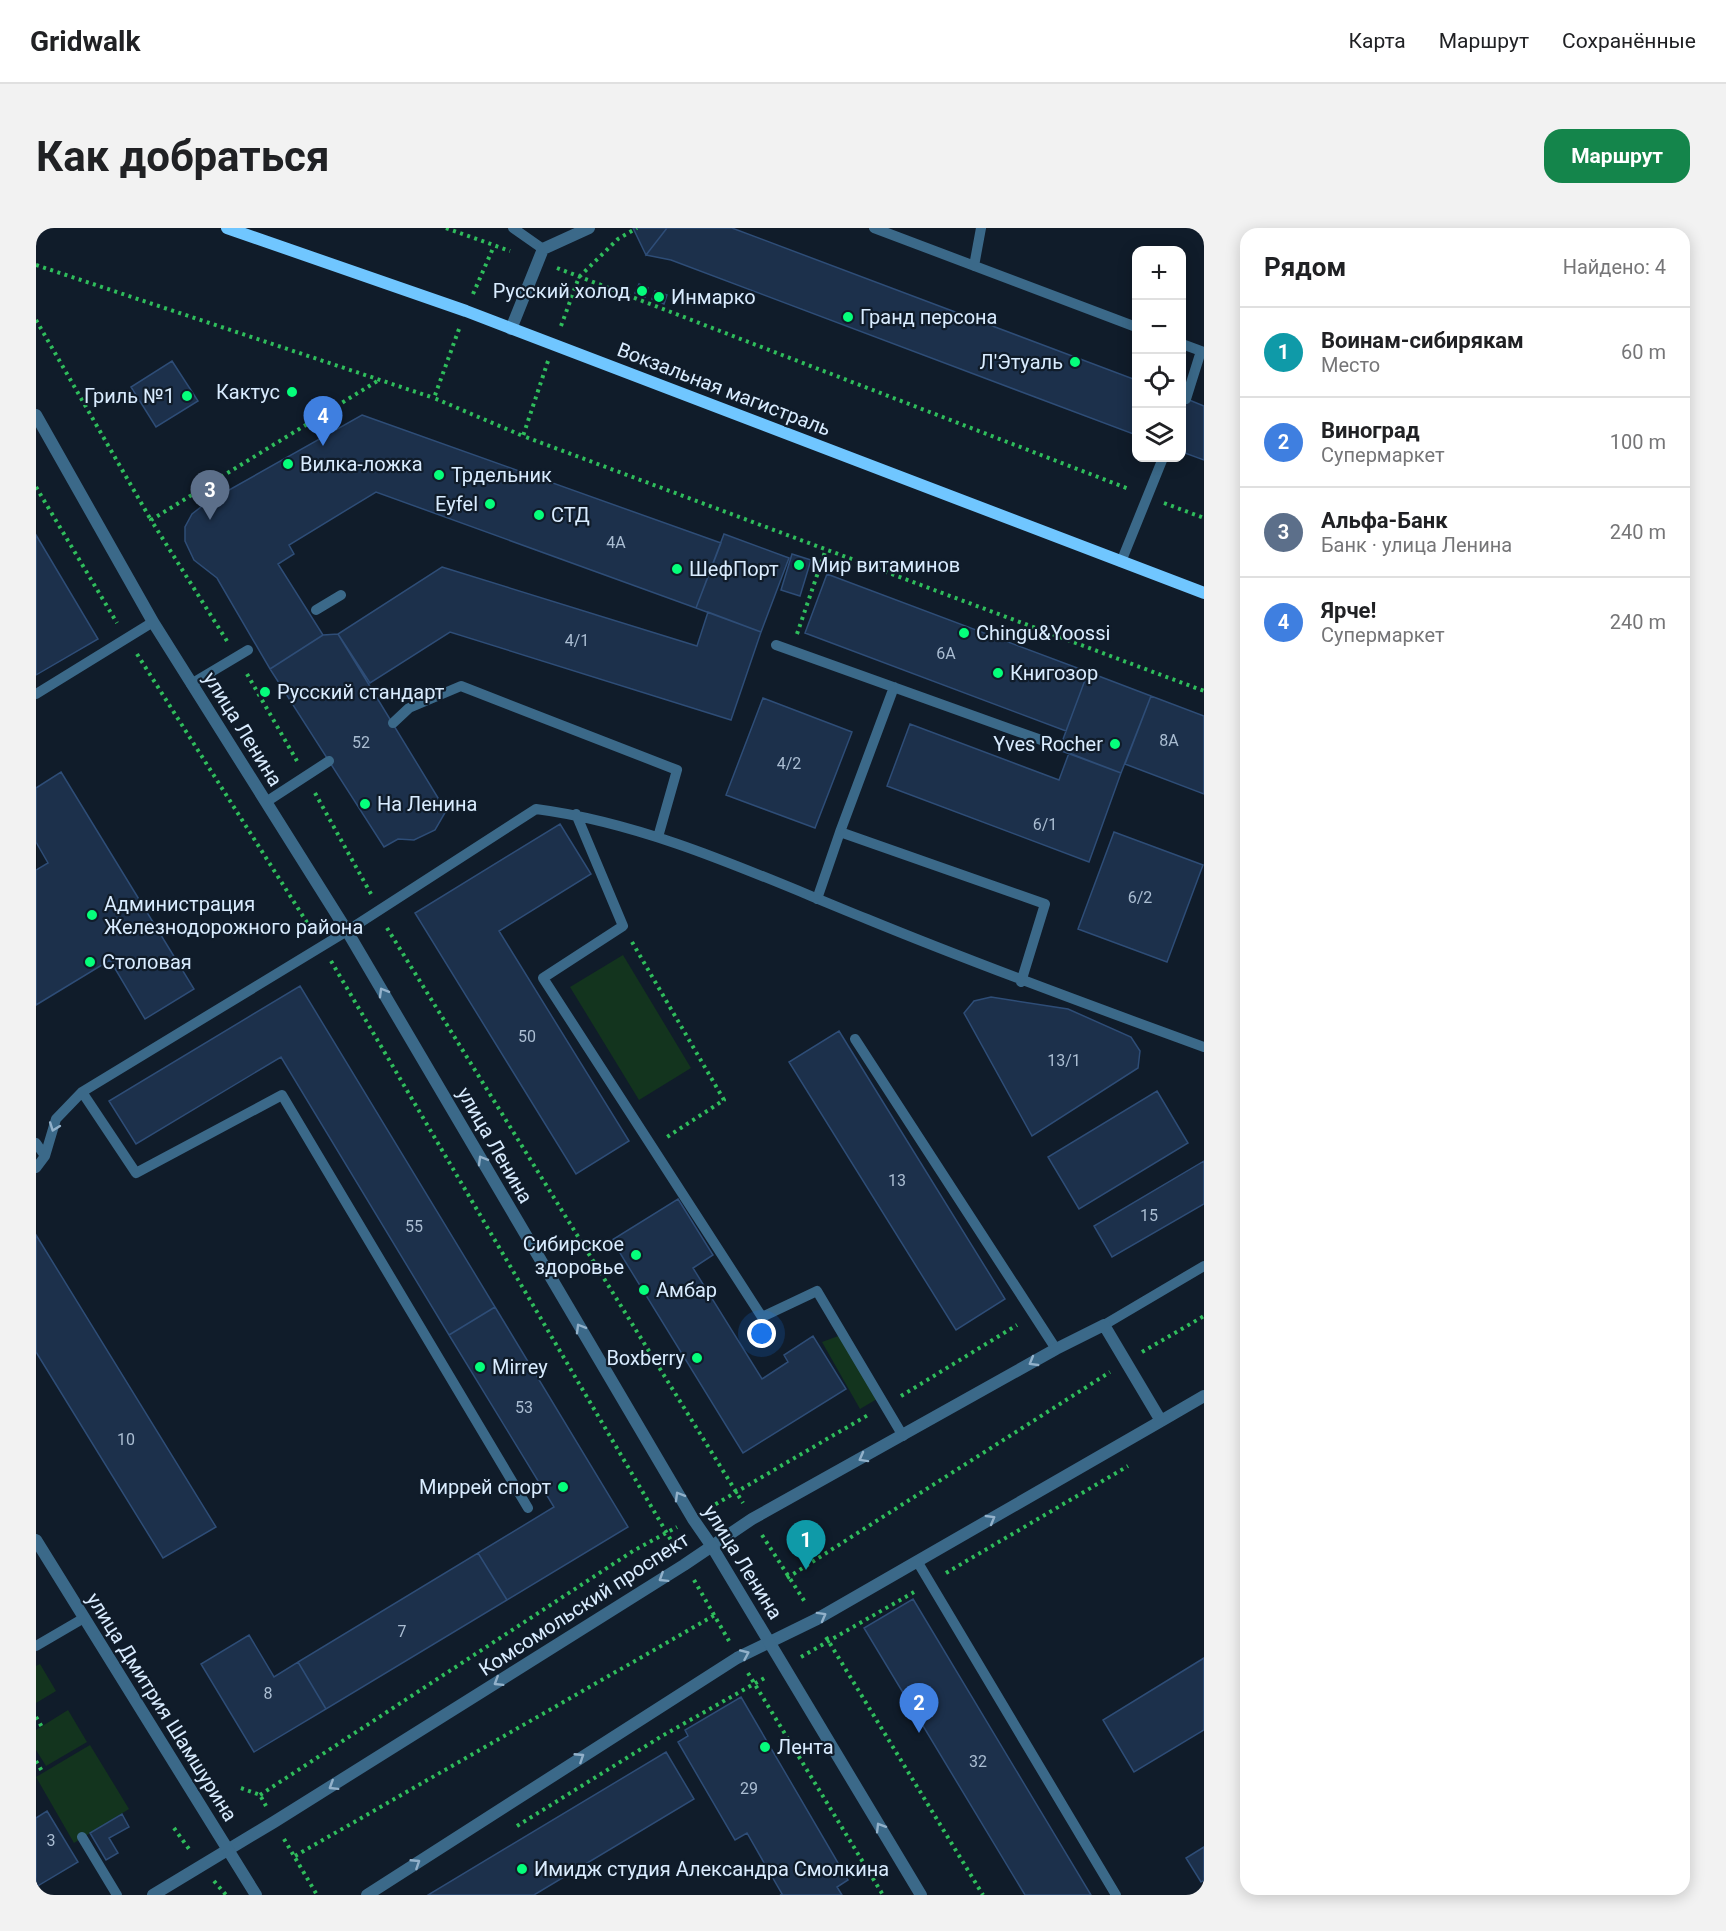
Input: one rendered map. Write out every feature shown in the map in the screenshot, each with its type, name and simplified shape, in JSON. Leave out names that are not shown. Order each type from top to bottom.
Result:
[{"type":"main road","name":"Вокзальная магистраль","points":[[227,228],[466,311],[1204,593]]},
{"type":"street","points":[[511,329],[543,249],[589,228]]},
{"type":"street","name":"улица Ленина","points":[[36,415],[153,622],[347,931],[693,1519],[711,1545],[921,1895]]},
{"type":"street","points":[[1104,1325],[1161,1421]]},
{"type":"street","name":"Комсомольский проспект","points":[[153,1895],[274,1822],[684,1565],[753,1519],[1056,1348],[1104,1325]]},
{"type":"street","points":[[367,1895],[737,1658],[817,1619],[1204,1396]]},
{"type":"street","name":"улица Дмитрия Шамшурина","points":[[36,1540],[256,1895]]},
{"type":"lane","points":[[513,228],[543,249]]},
{"type":"lane","points":[[874,228],[1132,325]]},
{"type":"lane","points":[[974,266],[981,228]]},
{"type":"lane","points":[[1186,346],[1203,352],[1186,399]]},
{"type":"lane","points":[[1121,562],[1161,462]]},
{"type":"lane","points":[[316,609],[340,595]]},
{"type":"lane","points":[[36,694],[153,622]]},
{"type":"lane","points":[[776,645],[1044,741]]},
{"type":"lane","points":[[191,684],[248,650]]},
{"type":"lane","points":[[393,723],[409,708],[461,686],[677,770],[658,837]]},
{"type":"lane","points":[[817,899],[894,687]]},
{"type":"lane","points":[[266,802],[329,761]]},
{"type":"lane","points":[[36,1168],[45,1156],[56,1119],[82,1092],[347,931],[536,809],[576,814],[658,837],[1021,982],[1204,1047]]},
{"type":"lane","points":[[576,814],[623,926],[543,978],[762,1317],[817,1291],[903,1436]]},
{"type":"lane","points":[[840,832],[1045,904],[1021,982]]},
{"type":"lane","points":[[855,1039],[1036,1313],[1056,1348]]},
{"type":"lane","points":[[82,1092],[136,1173],[282,1095],[528,1508]]},
{"type":"lane","points":[[36,1143],[45,1156]]},
{"type":"lane","points":[[1104,1325],[1204,1266]]},
{"type":"lane","points":[[917,1561],[1116,1895]]},
{"type":"lane","points":[[36,1647],[84,1618]]},
{"type":"lane","points":[[82,1837],[117,1895]]},
{"type":"path","points":[[523,435],[579,277],[618,239],[637,228]]},
{"type":"path","points":[[434,398],[466,311],[494,246]]},
{"type":"path","points":[[36,265],[434,398],[523,435],[1204,691]]},
{"type":"path","points":[[579,277],[1204,518]]},
{"type":"path","points":[[36,320],[151,520],[237,657],[368,884],[377,912],[736,1491],[787,1578],[817,1619],[983,1895]]},
{"type":"path","points":[[151,520],[379,380]]},
{"type":"path","points":[[36,487],[127,638],[322,946],[668,1531],[684,1565],[715,1615],[737,1658],[883,1895]]},
{"type":"path","points":[[791,650],[826,549]]},
{"type":"path","points":[[623,926],[724,1100],[652,1147]]},
{"type":"path","points":[[260,1795],[668,1531],[693,1519],[736,1491],[1036,1313]]},
{"type":"path","points":[[787,1578],[1125,1363],[1204,1316]]},
{"type":"path","points":[[295,1856],[715,1615]]},
{"type":"path","points":[[36,1717],[42,1726]]},
{"type":"path","points":[[36,1761],[43,1773]]},
{"type":"path","points":[[241,1788],[260,1795],[317,1895]]},
{"type":"green space","points":[[623,955],[691,1068],[639,1100],[570,987]]},
{"type":"green space","points":[[841,1335],[877,1399],[860,1409],[822,1342]]},
{"type":"green space","points":[[40,1664],[56,1691],[36,1703],[36,1666]]},
{"type":"green space","points":[[68,1710],[87,1742],[46,1766],[36,1750],[36,1730]]},
{"type":"green space","points":[[90,1745],[129,1809],[74,1843],[36,1777]]},
{"type":"building","points":[[633,228],[667,228],[646,255]]},
{"type":"building","points":[[667,228],[732,228],[1132,378],[1132,433],[671,260],[646,255]]},
{"type":"building","name":"Русский холод","points":[[639,284],[648,288],[645,297],[635,293]]},
{"type":"building","name":"Инмарко","points":[[655,291],[667,295],[664,304],[652,299]]},
{"type":"building","points":[[172,361],[198,401],[156,427],[131,387]]},
{"type":"building","points":[[1186,399],[1204,406],[1204,460],[1186,453]]},
{"type":"building","points":[[362,415],[721,543],[696,608],[376,492],[289,545],[294,554],[278,564],[323,635],[270,669],[217,578],[194,560],[185,541],[185,527],[192,514],[206,503]]},
{"type":"building","points":[[724,534],[789,558],[761,632],[696,608]]},
{"type":"building","points":[[36,535],[98,639],[36,675]]},
{"type":"building","points":[[792,554],[811,560],[800,596],[781,590]]},
{"type":"building","points":[[442,567],[697,646],[708,612],[761,632],[731,720],[450,632],[370,683],[338,634]]},
{"type":"building","points":[[827,574],[1088,672],[1066,731],[805,633]]},
{"type":"building","points":[[338,634],[446,811],[435,830],[414,840],[398,839],[384,847],[270,669],[323,635]]},
{"type":"building","points":[[1088,672],[1151,696],[1121,773],[1059,750]]},
{"type":"building","points":[[1151,696],[1204,716],[1204,794],[1125,764]]},
{"type":"building","points":[[763,698],[852,732],[815,828],[726,795]]},
{"type":"building","points":[[910,724],[1059,780],[1069,753],[1121,773],[1089,862],[887,786]]},
{"type":"building","name":"Администрация Железнодорожного района","points":[[61,772],[194,989],[145,1019],[110,960],[36,1005],[36,870],[48,863],[36,842],[36,788]]},
{"type":"building","points":[[560,824],[591,874],[499,931],[629,1141],[576,1174],[415,913]]},
{"type":"building","points":[[1114,832],[1203,865],[1167,962],[1078,929]]},
{"type":"building","points":[[300,986],[495,1307],[449,1335],[281,1057],[136,1144],[109,1101]]},
{"type":"building","points":[[991,997],[1068,1009],[1131,1037],[1140,1051],[1138,1068],[1032,1136],[964,1013],[974,1001]]},
{"type":"building","points":[[839,1031],[1005,1299],[956,1330],[789,1062]]},
{"type":"building","points":[[1157,1091],[1188,1143],[1079,1209],[1048,1157]]},
{"type":"building","points":[[1204,1161],[1204,1204],[1112,1257],[1094,1226]]},
{"type":"building","points":[[678,1199],[713,1255],[693,1268],[762,1379],[788,1362],[784,1355],[813,1336],[846,1389],[743,1453],[612,1240]]},
{"type":"building","points":[[36,1235],[216,1527],[163,1558],[36,1352]]},
{"type":"building","points":[[495,1307],[628,1527],[507,1600],[478,1553],[554,1507],[449,1335]]},
{"type":"building","points":[[478,1553],[507,1600],[326,1709],[298,1662]]},
{"type":"building","points":[[913,1599],[1091,1895],[1025,1895],[864,1628]]},
{"type":"building","points":[[249,1635],[274,1677],[298,1662],[326,1709],[254,1752],[201,1664]]},
{"type":"building","points":[[1204,1658],[1204,1730],[1134,1772],[1103,1720]]},
{"type":"building","points":[[741,1697],[848,1880],[837,1887],[842,1895],[780,1895],[782,1894],[747,1833],[735,1840],[678,1742],[688,1736],[685,1730]]},
{"type":"building","points":[[666,1752],[694,1799],[534,1895],[428,1895]]},
{"type":"building","points":[[47,1811],[78,1862],[36,1887],[36,1818]]},
{"type":"building","points":[[122,1814],[129,1827],[109,1838],[118,1853],[106,1860],[90,1833]]},
{"type":"building","points":[[1204,1847],[1204,1880],[1201,1882],[1186,1858]]},
{"type":"place","name":"Русский холод","points":[[642,291]]},
{"type":"place","name":"Инмарко","points":[[659,297]]},
{"type":"place","name":"Гранд персона","points":[[848,317]]},
{"type":"place","name":"Л'Этуаль","points":[[1075,362]]},
{"type":"place","name":"Кактус","points":[[292,392]]},
{"type":"place","name":"Гриль №1","points":[[187,396]]},
{"type":"place","name":"Ярче!","points":[[323,446]]},
{"type":"place","name":"Вилка-ложка","points":[[288,464]]},
{"type":"place","name":"Трдельник","points":[[439,475]]},
{"type":"place","name":"Eyfel","points":[[490,504]]},
{"type":"place","name":"СТД","points":[[539,515]]},
{"type":"place","name":"Альфа-Банк","points":[[210,520]]},
{"type":"place","name":"Мир витаминов","points":[[799,565]]},
{"type":"place","name":"ШефПорт","points":[[677,569]]},
{"type":"place","name":"Chingu&Yoossi","points":[[964,633]]},
{"type":"place","name":"Книгозор","points":[[998,673]]},
{"type":"place","name":"Русский стандарт","points":[[265,692]]},
{"type":"place","name":"Yves Rocher","points":[[1115,744]]},
{"type":"place","name":"На Ленина","points":[[365,804]]},
{"type":"place","name":"Администрация Железнодорожного района","points":[[92,915]]},
{"type":"place","name":"Столовая","points":[[90,962]]},
{"type":"place","name":"Сибирское здоровье","points":[[636,1255]]},
{"type":"place","name":"Амбар","points":[[644,1290]]},
{"type":"place","name":"Boxberry","points":[[697,1358]]},
{"type":"place","name":"Mirrey","points":[[480,1367]]},
{"type":"place","name":"Миррей спорт","points":[[563,1487]]},
{"type":"place","name":"Воинам-сибирякам","points":[[806,1570]]},
{"type":"place","name":"Виноград","points":[[919,1733]]},
{"type":"place","name":"Лента","points":[[765,1747]]},
{"type":"place","name":"Имидж студия Александра Смолкина","points":[[522,1869]]}]
